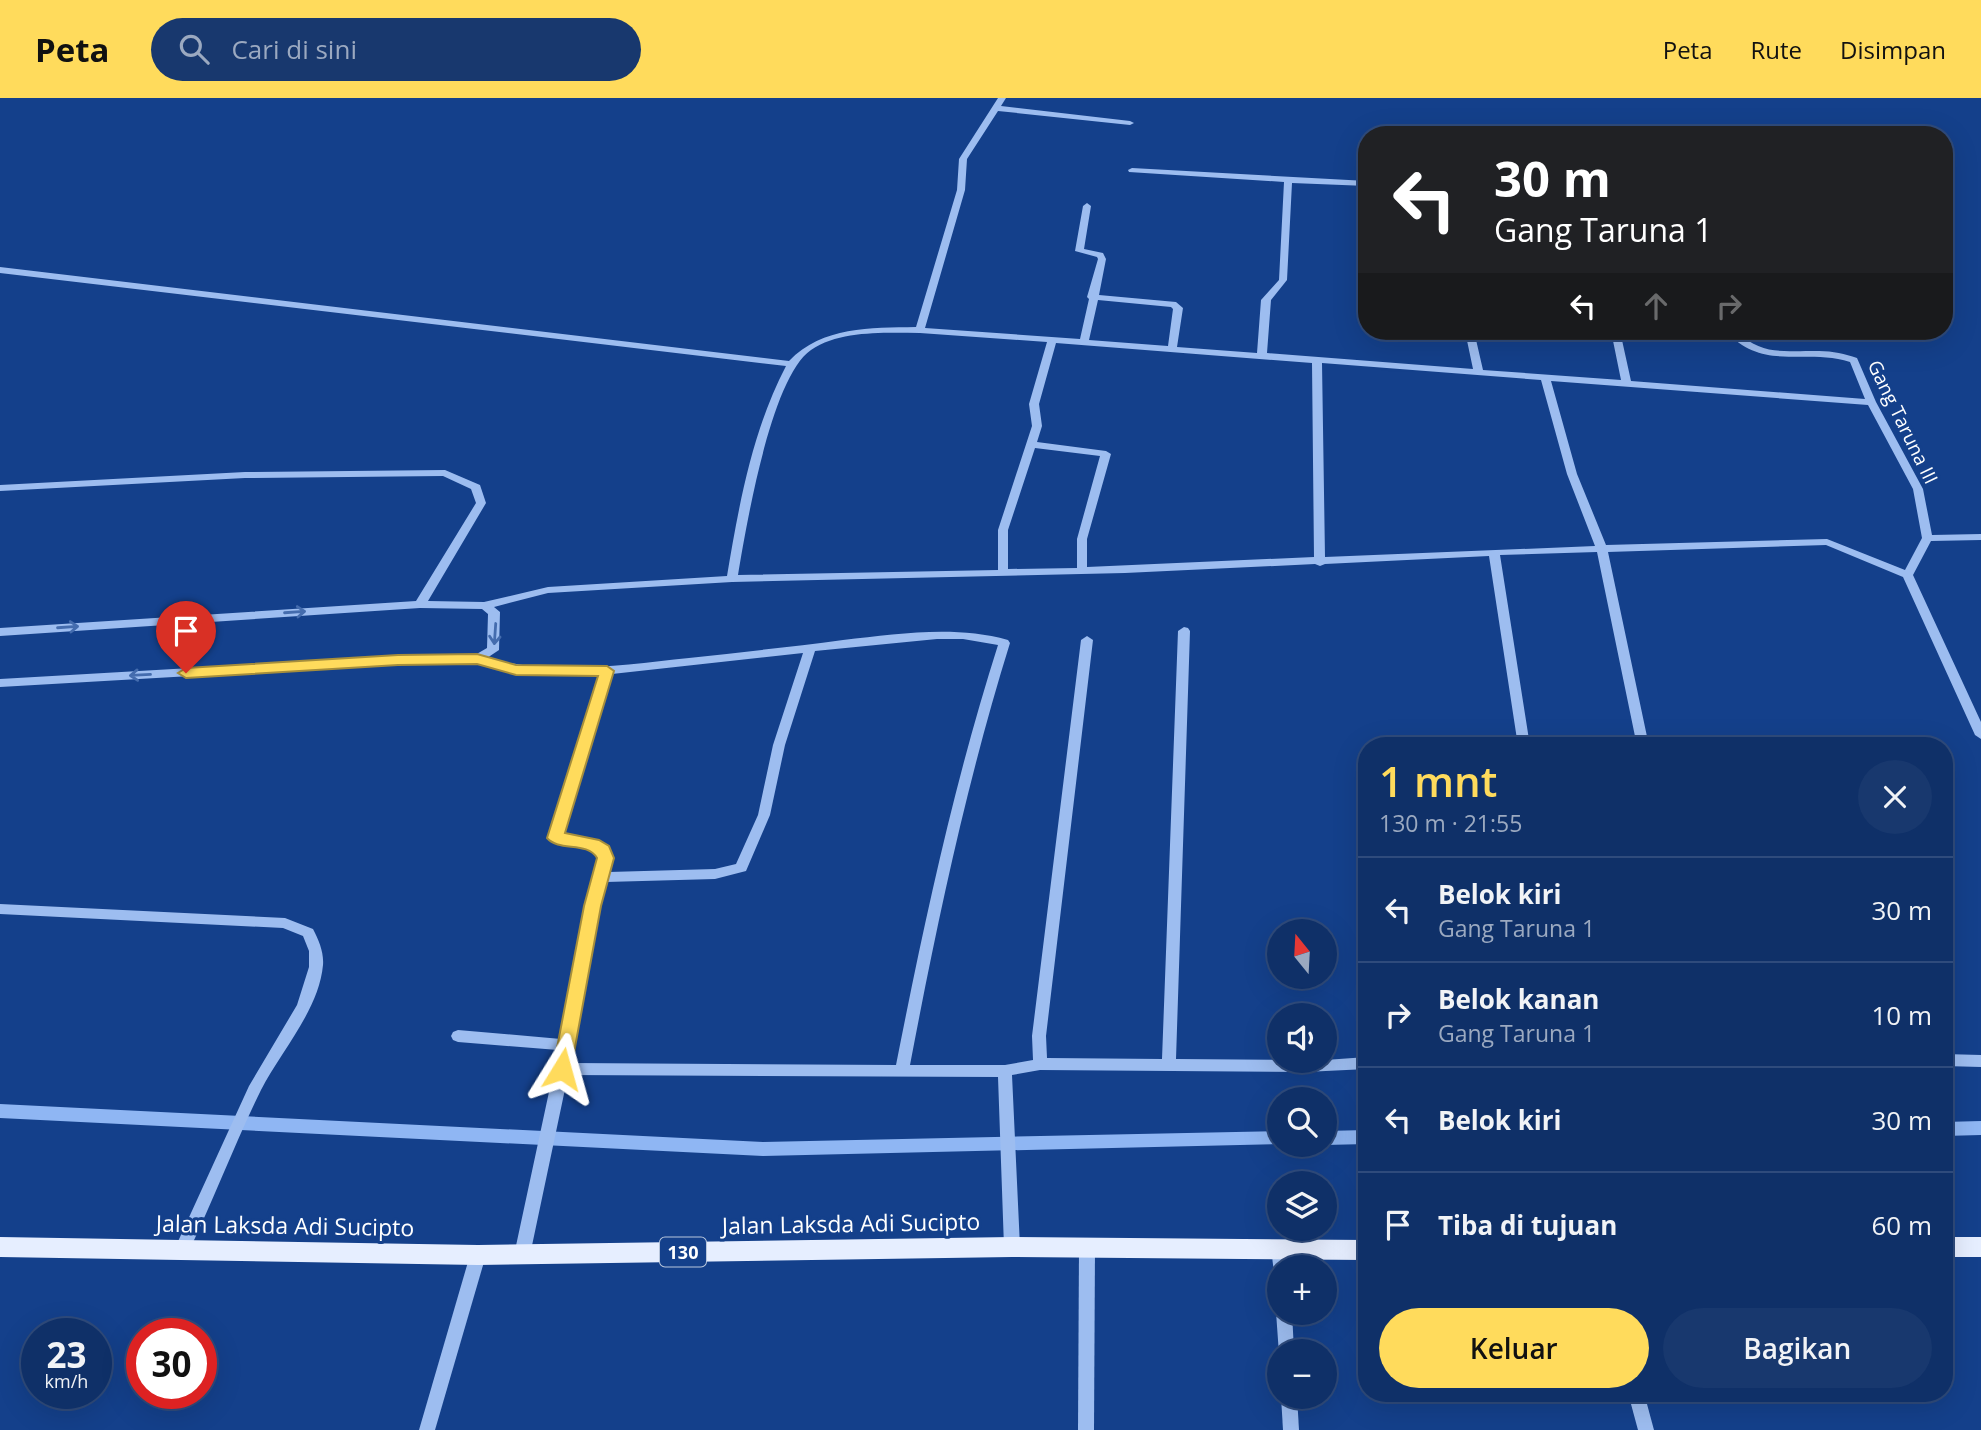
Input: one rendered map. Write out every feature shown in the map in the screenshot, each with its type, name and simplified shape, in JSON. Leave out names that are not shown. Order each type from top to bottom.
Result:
[{"type":"main road","name":"Jalan Laksda Adi Sucipto","points":[[0,1247],[478,1255],[1087,1247],[1267,1257]]},
{"type":"main road","points":[[1953,1247],[1981,1247]]},
{"type":"main road","name":"Jalan Laksda Adi Sucipto","points":[[1313,1255],[1358,1251]]},
{"type":"street","points":[[920,330],[961,190],[963,159],[1002,98]]},
{"type":"street","points":[[995,108],[1130,123]]},
{"type":"street","points":[[1132,170],[1358,184]]},
{"type":"street","points":[[1262,355],[1266,300],[1283,280],[1288,180]]},
{"type":"street","points":[[1084,341],[1102,258],[1100,255],[1079,251],[1087,206]]},
{"type":"street","points":[[0,270],[791,364]]},
{"type":"street","points":[[1092,297],[1173,304],[1178,308],[1172,348]]},
{"type":"street","points":[[732,579],[743,505],[756,458],[791,364],[804,350],[853,331],[920,330],[1084,341],[1871,402]]},
{"type":"street","points":[[1003,573],[1003,530],[1038,422],[1034,404],[1053,339]]},
{"type":"street","points":[[1472,340],[1478,371]]},
{"type":"street","points":[[1618,340],[1627,384]]},
{"type":"street","name":"Gang Taruna III","points":[[1742,340],[1756,352],[1776,355],[1832,353],[1854,360],[1871,402],[1918,489],[1927,538]]},
{"type":"street","points":[[1317,361],[1320,563]]},
{"type":"street","points":[[1545,378],[1572,474],[1602,549],[1641,737]]},
{"type":"street","points":[[1031,444],[1106,454],[1082,539],[1082,571]]},
{"type":"street","points":[[0,488],[245,475],[445,473],[476,486],[481,503],[420,604]]},
{"type":"street","points":[[1908,575],[1927,538],[1981,537]]},
{"type":"street","points":[[0,632],[420,604],[484,606],[548,590],[732,579],[1320,563],[1494,552],[1827,541],[1908,575],[1981,736]]},
{"type":"street","points":[[1494,552],[1523,737]]},
{"type":"street","points":[[477,659],[493,650],[494,612],[484,606]]},
{"type":"street","points":[[1169,1065],[1184,631]]},
{"type":"street","points":[[0,684],[384,661],[477,659],[516,670],[607,671],[960,634],[988,636],[1004,643],[975,732],[940,874],[902,1070]]},
{"type":"street","points":[[1040,1064],[1040,1036],[1087,640]]},
{"type":"street","points":[[601,877],[715,874],[741,868],[764,815],[779,745],[810,648]]},
{"type":"street","points":[[522,1255],[606,858],[603,850],[594,844],[556,838],[607,671]]},
{"type":"street","points":[[0,909],[285,923],[308,933],[316,951],[316,967],[304,1006],[256,1086],[183,1248]]},
{"type":"street","points":[[458,1036],[565,1045]]},
{"type":"street","points":[[1953,1060],[1981,1061]]},
{"type":"street","points":[[562,1069],[1004,1070],[1040,1064],[1358,1063]]},
{"type":"street","points":[[1004,1070],[1012,1187],[1012,1247]]},
{"type":"street","points":[[1086,1430],[1087,1247]]},
{"type":"street","points":[[427,1430],[478,1255]]},
{"type":"street","points":[[1638,1402],[1646,1430]]},
{"type":"street","points":[[1290,1409],[1291,1430]]},
{"type":"waterway","points":[[0,1111],[763,1149],[1267,1138]]},
{"type":"waterway","points":[[1953,1129],[1981,1128]]},
{"type":"waterway","points":[[1337,1138],[1358,1137]]},
{"type":"route","points":[[186,673],[398,660],[477,659],[516,670],[607,671],[556,838],[594,844],[603,850],[606,858],[593,906],[562,1069]]}]
